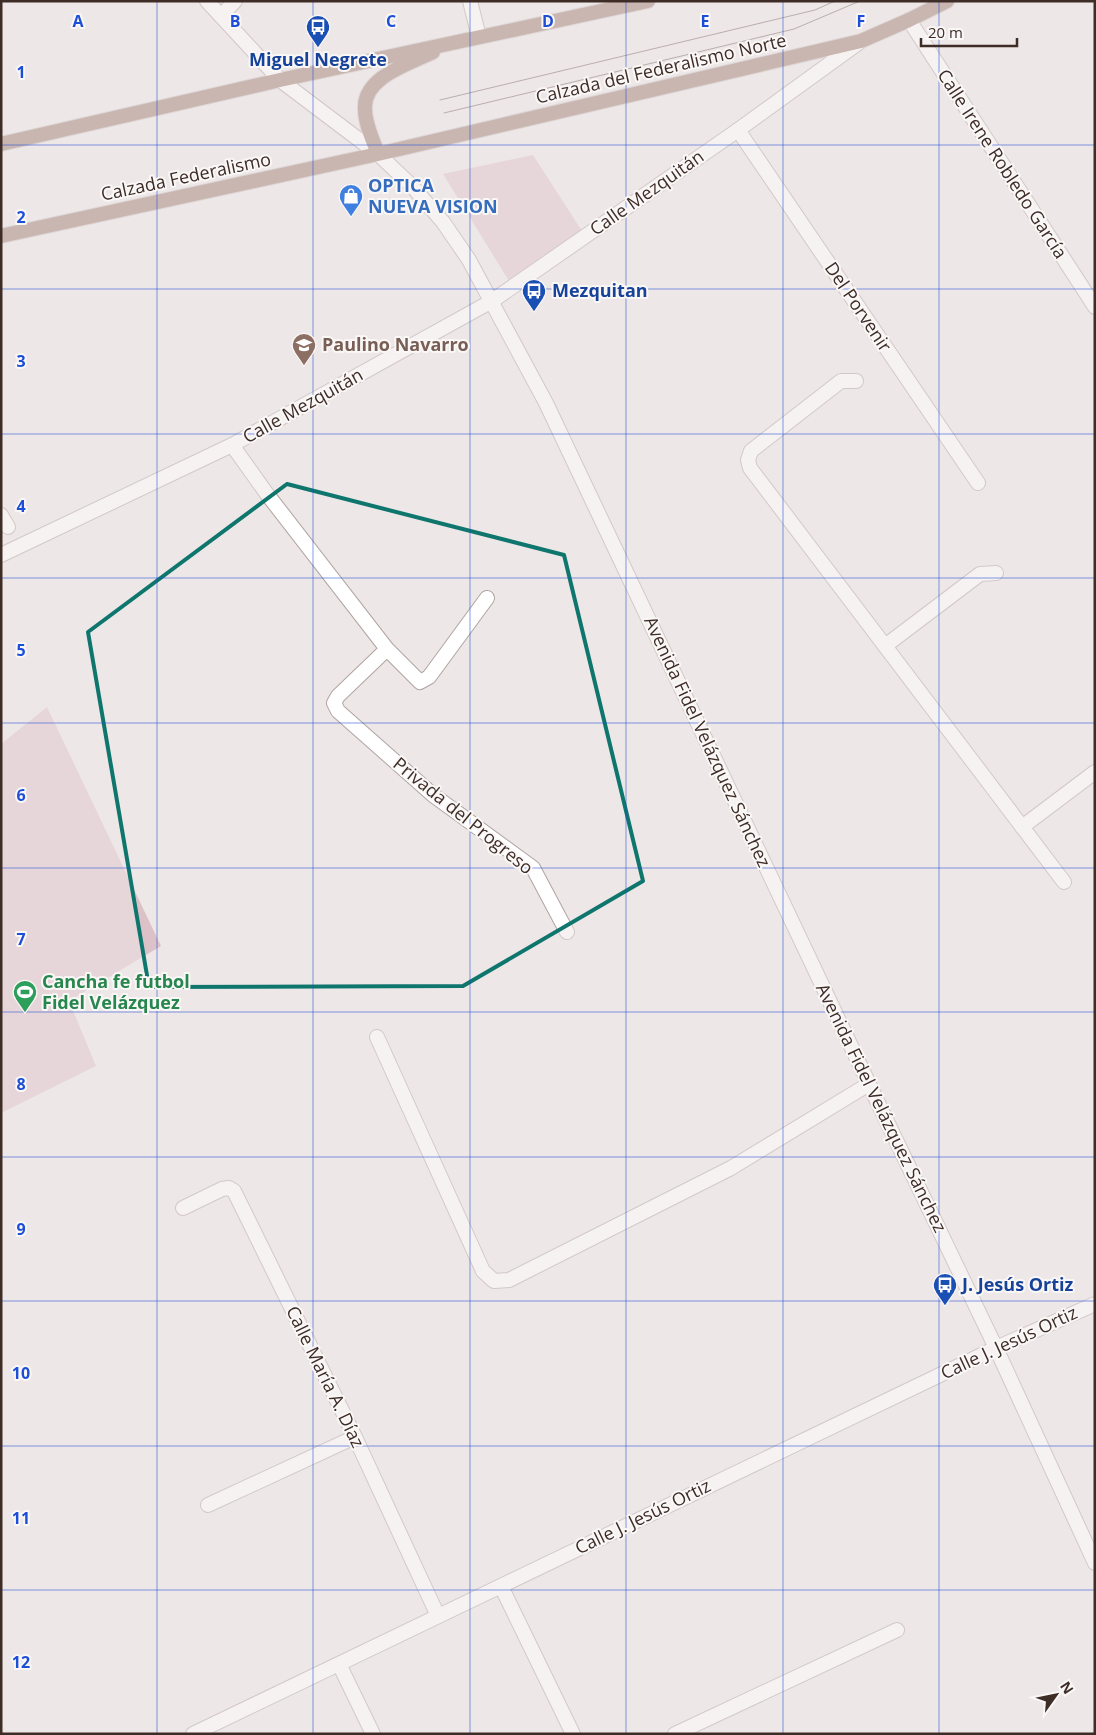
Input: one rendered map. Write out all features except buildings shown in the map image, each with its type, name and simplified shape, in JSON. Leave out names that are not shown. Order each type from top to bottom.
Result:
[{"type":"main road","points":[[1,144],[280,80],[648,1]]},
{"type":"main road","name":"Calzada del Federalismo Norte","points":[[378,154],[861,41],[947,1]]},
{"type":"main road","points":[[378,154],[368,127],[364,108],[373,86],[381,78],[448,44]]},
{"type":"main road","name":"Calzada Federalismo","points":[[1,236],[378,154]]},
{"type":"street","name":"Avenida Fidel Velázquez Sánchez","points":[[206,1],[280,80],[378,154],[412,186],[442,222],[469,260],[546,403],[996,1348],[1095,1563]]},
{"type":"street","points":[[221,16],[235,1]]},
{"type":"street","points":[[470,1],[479,37]]},
{"type":"street","name":"Calle Irene Robledo García","points":[[909,20],[1095,307]]},
{"type":"street","name":"Calle Mezquitán","points":[[1,555],[232,445],[492,301],[738,130],[861,41]]},
{"type":"street","name":"Del Porvenir","points":[[738,130],[978,483]]},
{"type":"street","points":[[856,381],[841,381],[751,451],[748,460],[750,468],[1064,882]]},
{"type":"street","points":[[232,445],[266,494],[387,649],[420,682],[429,677],[487,598]]},
{"type":"street","points":[[1,515],[8,527]]},
{"type":"street","points":[[885,646],[980,574],[996,573]]},
{"type":"street","name":"Privada del Progreso","points":[[387,649],[338,696],[334,704],[338,711],[433,795],[533,868],[567,932]]},
{"type":"street","points":[[1022,827],[1095,772]]},
{"type":"street","points":[[377,1037],[483,1270],[494,1281],[509,1280],[731,1168],[869,1084]]},
{"type":"street","name":"Calle María A. Díaz","points":[[183,1208],[222,1189],[229,1188],[234,1191],[355,1437],[438,1616]]},
{"type":"street","name":"Calle J. Jesús Ortiz","points":[[193,1734],[996,1348],[1095,1304]]},
{"type":"street","points":[[208,1505],[355,1437]]},
{"type":"street","points":[[501,1586],[573,1734]]},
{"type":"street","points":[[675,1734],[897,1630]]},
{"type":"street","points":[[339,1664],[372,1734]]},
{"type":"highlighted area","points":[[287,484],[564,555],[643,881],[463,986],[149,987],[88,632]]},
{"type":"shaded area","points":[[533,155],[582,231],[509,281],[443,174]]},
{"type":"shaded area","points":[[47,707],[161,946],[69,1001],[96,1066],[1,1113],[1,744]]},
{"type":"tram line","points":[[440,100],[815,10],[835,1]]},
{"type":"tram line","points":[[444,113],[794,29],[860,1]]},
{"type":"place","name":"Miguel Negrete","points":[[318,48]]},
{"type":"place","name":"OPTICA NUEVA VISION","points":[[351,217]]},
{"type":"place","name":"Mezquitan","points":[[534,312]]},
{"type":"place","name":"Paulino Navarro","points":[[304,366]]},
{"type":"place","name":"Cancha fe futbol Fidel Velázquez","points":[[25,1013]]},
{"type":"place","name":"J. Jesús Ortiz","points":[[945,1306]]}]
